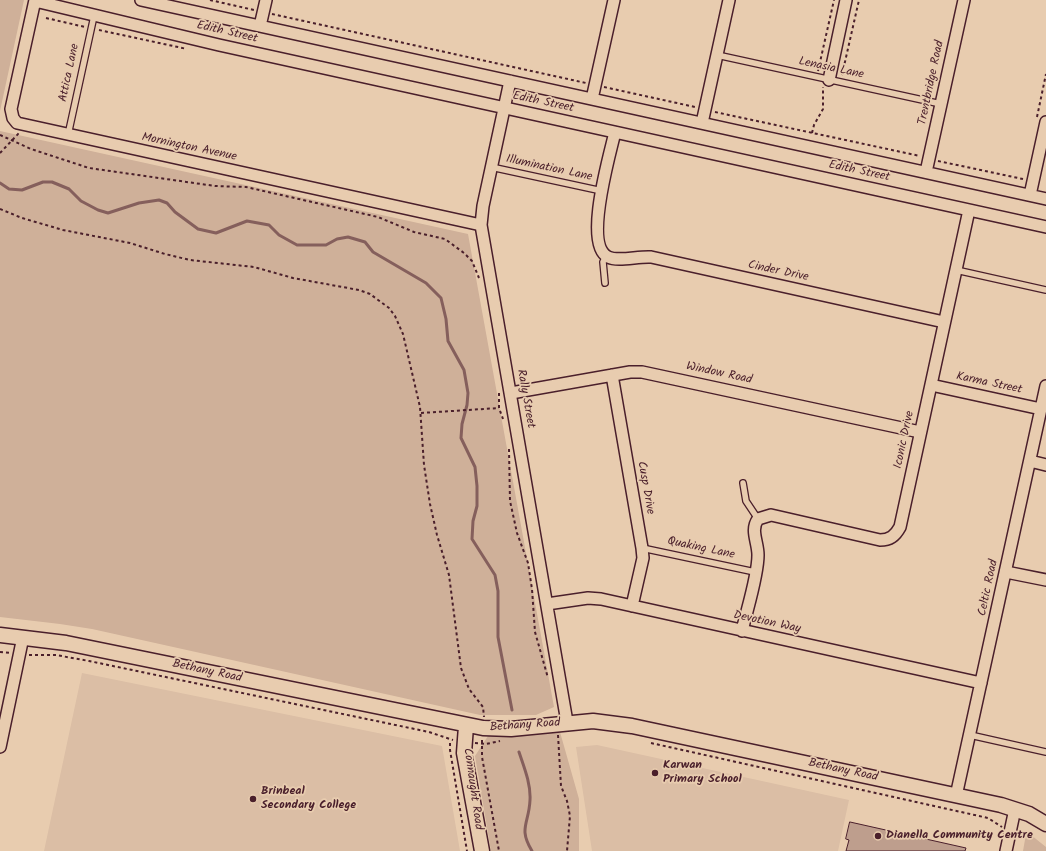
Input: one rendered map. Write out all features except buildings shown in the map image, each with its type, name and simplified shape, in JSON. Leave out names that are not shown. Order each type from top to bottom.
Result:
[{"type":"street","points":[[260,26],[266,0]]},
{"type":"street","points":[[592,99],[614,0]]},
{"type":"street","points":[[702,123],[729,0]]},
{"type":"street","points":[[823,78],[846,0]]},
{"type":"street","name":"Trentbridge Road","points":[[926,172],[964,0]]},
{"type":"street","name":"Edith Street","points":[[35,1],[94,16],[504,108],[1046,227]]},
{"type":"street","name":"Mornington Avenue","points":[[35,1],[11,114],[15,121],[21,125],[481,225]]},
{"type":"street","name":"Edith Street","points":[[147,1],[1046,199]]},
{"type":"street","name":"Rally Street","points":[[510,81],[491,167],[481,225],[547,604],[562,723]]},
{"type":"street","points":[[1030,195],[1046,122]]},
{"type":"street","points":[[606,256],[602,251],[596,223],[615,132]]},
{"type":"street","name":"Iconic Drive","points":[[758,519],[772,515],[880,540],[892,538],[900,527],[969,210]]},
{"type":"street","name":"Cinder Drive","points":[[606,256],[618,259],[639,256],[651,257],[944,322]]},
{"type":"street","name":"Window Road","points":[[511,393],[630,372],[653,373],[920,432]]},
{"type":"street","name":"Cusp Drive","points":[[612,375],[643,558],[632,606]]},
{"type":"street","name":"Karma Street","points":[[931,385],[1041,409]]},
{"type":"street","name":"Celtic Road","points":[[956,796],[1046,386]]},
{"type":"street","points":[[1030,461],[1046,465]]},
{"type":"street","points":[[742,631],[758,553],[754,524],[758,519]]},
{"type":"street","points":[[1006,572],[1046,580]]},
{"type":"street","name":"Devotion Way","points":[[547,604],[588,598],[632,606],[981,682]]},
{"type":"street","name":"Bethany Road","points":[[0,636],[23,637],[66,643],[466,726],[511,729],[593,721],[632,726],[1015,809],[1046,824]]},
{"type":"street","points":[[0,747],[23,637]]},
{"type":"street","name":"Connaught Road","points":[[466,726],[464,753],[482,851]]},
{"type":"street","points":[[1006,851],[1015,809]]},
{"type":"lane","name":"Attica Lane","points":[[68,135],[94,16]]},
{"type":"lane","name":"Lenasia Lane","points":[[717,54],[941,104]]},
{"type":"lane","name":"Illumination Lane","points":[[491,167],[602,192]]},
{"type":"lane","points":[[605,283],[603,262],[606,256]]},
{"type":"lane","points":[[956,270],[1046,290]]},
{"type":"lane","points":[[743,483],[746,501],[758,519]]},
{"type":"lane","name":"Quaking Lane","points":[[642,548],[755,572]]},
{"type":"lane","points":[[970,734],[1046,752]]},
{"type":"path","points":[[210,0],[1033,181]]},
{"type":"path","points":[[812,133],[814,125],[822,109],[823,78],[834,0]]},
{"type":"path","points":[[841,82],[859,0]]},
{"type":"path","points":[[46,18],[188,49]]},
{"type":"path","points":[[0,135],[45,154],[89,168],[216,186],[246,187],[378,217],[414,232],[445,240],[456,246],[472,261],[480,282]]},
{"type":"path","points":[[0,153],[5,146],[13,140]]},
{"type":"path","points":[[0,209],[22,218],[63,230],[130,244],[190,260],[254,267],[293,278],[359,290],[370,294],[389,308],[400,325],[421,413],[424,465],[430,504],[437,535],[449,575],[461,668],[469,689],[483,707],[482,757],[499,851]]},
{"type":"path","points":[[499,386],[498,408],[505,423]]},
{"type":"path","points":[[421,413],[498,408]]},
{"type":"path","points":[[508,444],[510,501],[517,533],[528,563],[532,589],[535,632],[549,684]]},
{"type":"path","points":[[562,723],[561,786],[567,800],[570,816],[567,851]]},
{"type":"path","points":[[450,743],[467,851]]},
{"type":"shaded area","points":[[0,0],[24,0],[0,111]]},
{"type":"shaded area","points":[[0,131],[468,234],[554,707],[536,715],[480,715],[92,629],[0,617]]},
{"type":"shaded area","name":"Brinbeal Secondary College","points":[[82,673],[442,746],[460,851],[44,851]]},
{"type":"shaded area","points":[[560,732],[579,799],[579,851],[491,851],[475,756],[488,736]]},
{"type":"shaded area","name":"Karwan Primary School","points":[[597,745],[849,800],[838,851],[592,851],[576,747]]},
{"type":"shaded area","points":[[1026,834],[1031,835],[1046,847],[1046,851],[1023,851]]},
{"type":"waterway","points":[[0,183],[9,189],[22,190],[43,182],[52,182],[69,189],[81,201],[98,210],[108,213],[139,203],[159,200],[167,203],[175,212],[198,229],[216,233],[247,221],[269,225],[279,235],[297,245],[326,245],[337,239],[348,237],[365,242],[373,252],[426,283],[441,298],[446,319],[448,341],[464,370],[468,393],[461,438],[475,467],[477,506],[473,521],[472,539],[495,575],[498,591],[498,637],[512,710]]},
{"type":"waterway","points":[[519,752],[527,776],[530,794],[525,831],[532,851]]},
{"type":"place","name":"Karwan Primary School","points":[[655,773]]},
{"type":"place","name":"Brinbeal Secondary College","points":[[253,799]]},
{"type":"place","name":"Dianella Community Centre","points":[[878,836]]}]
